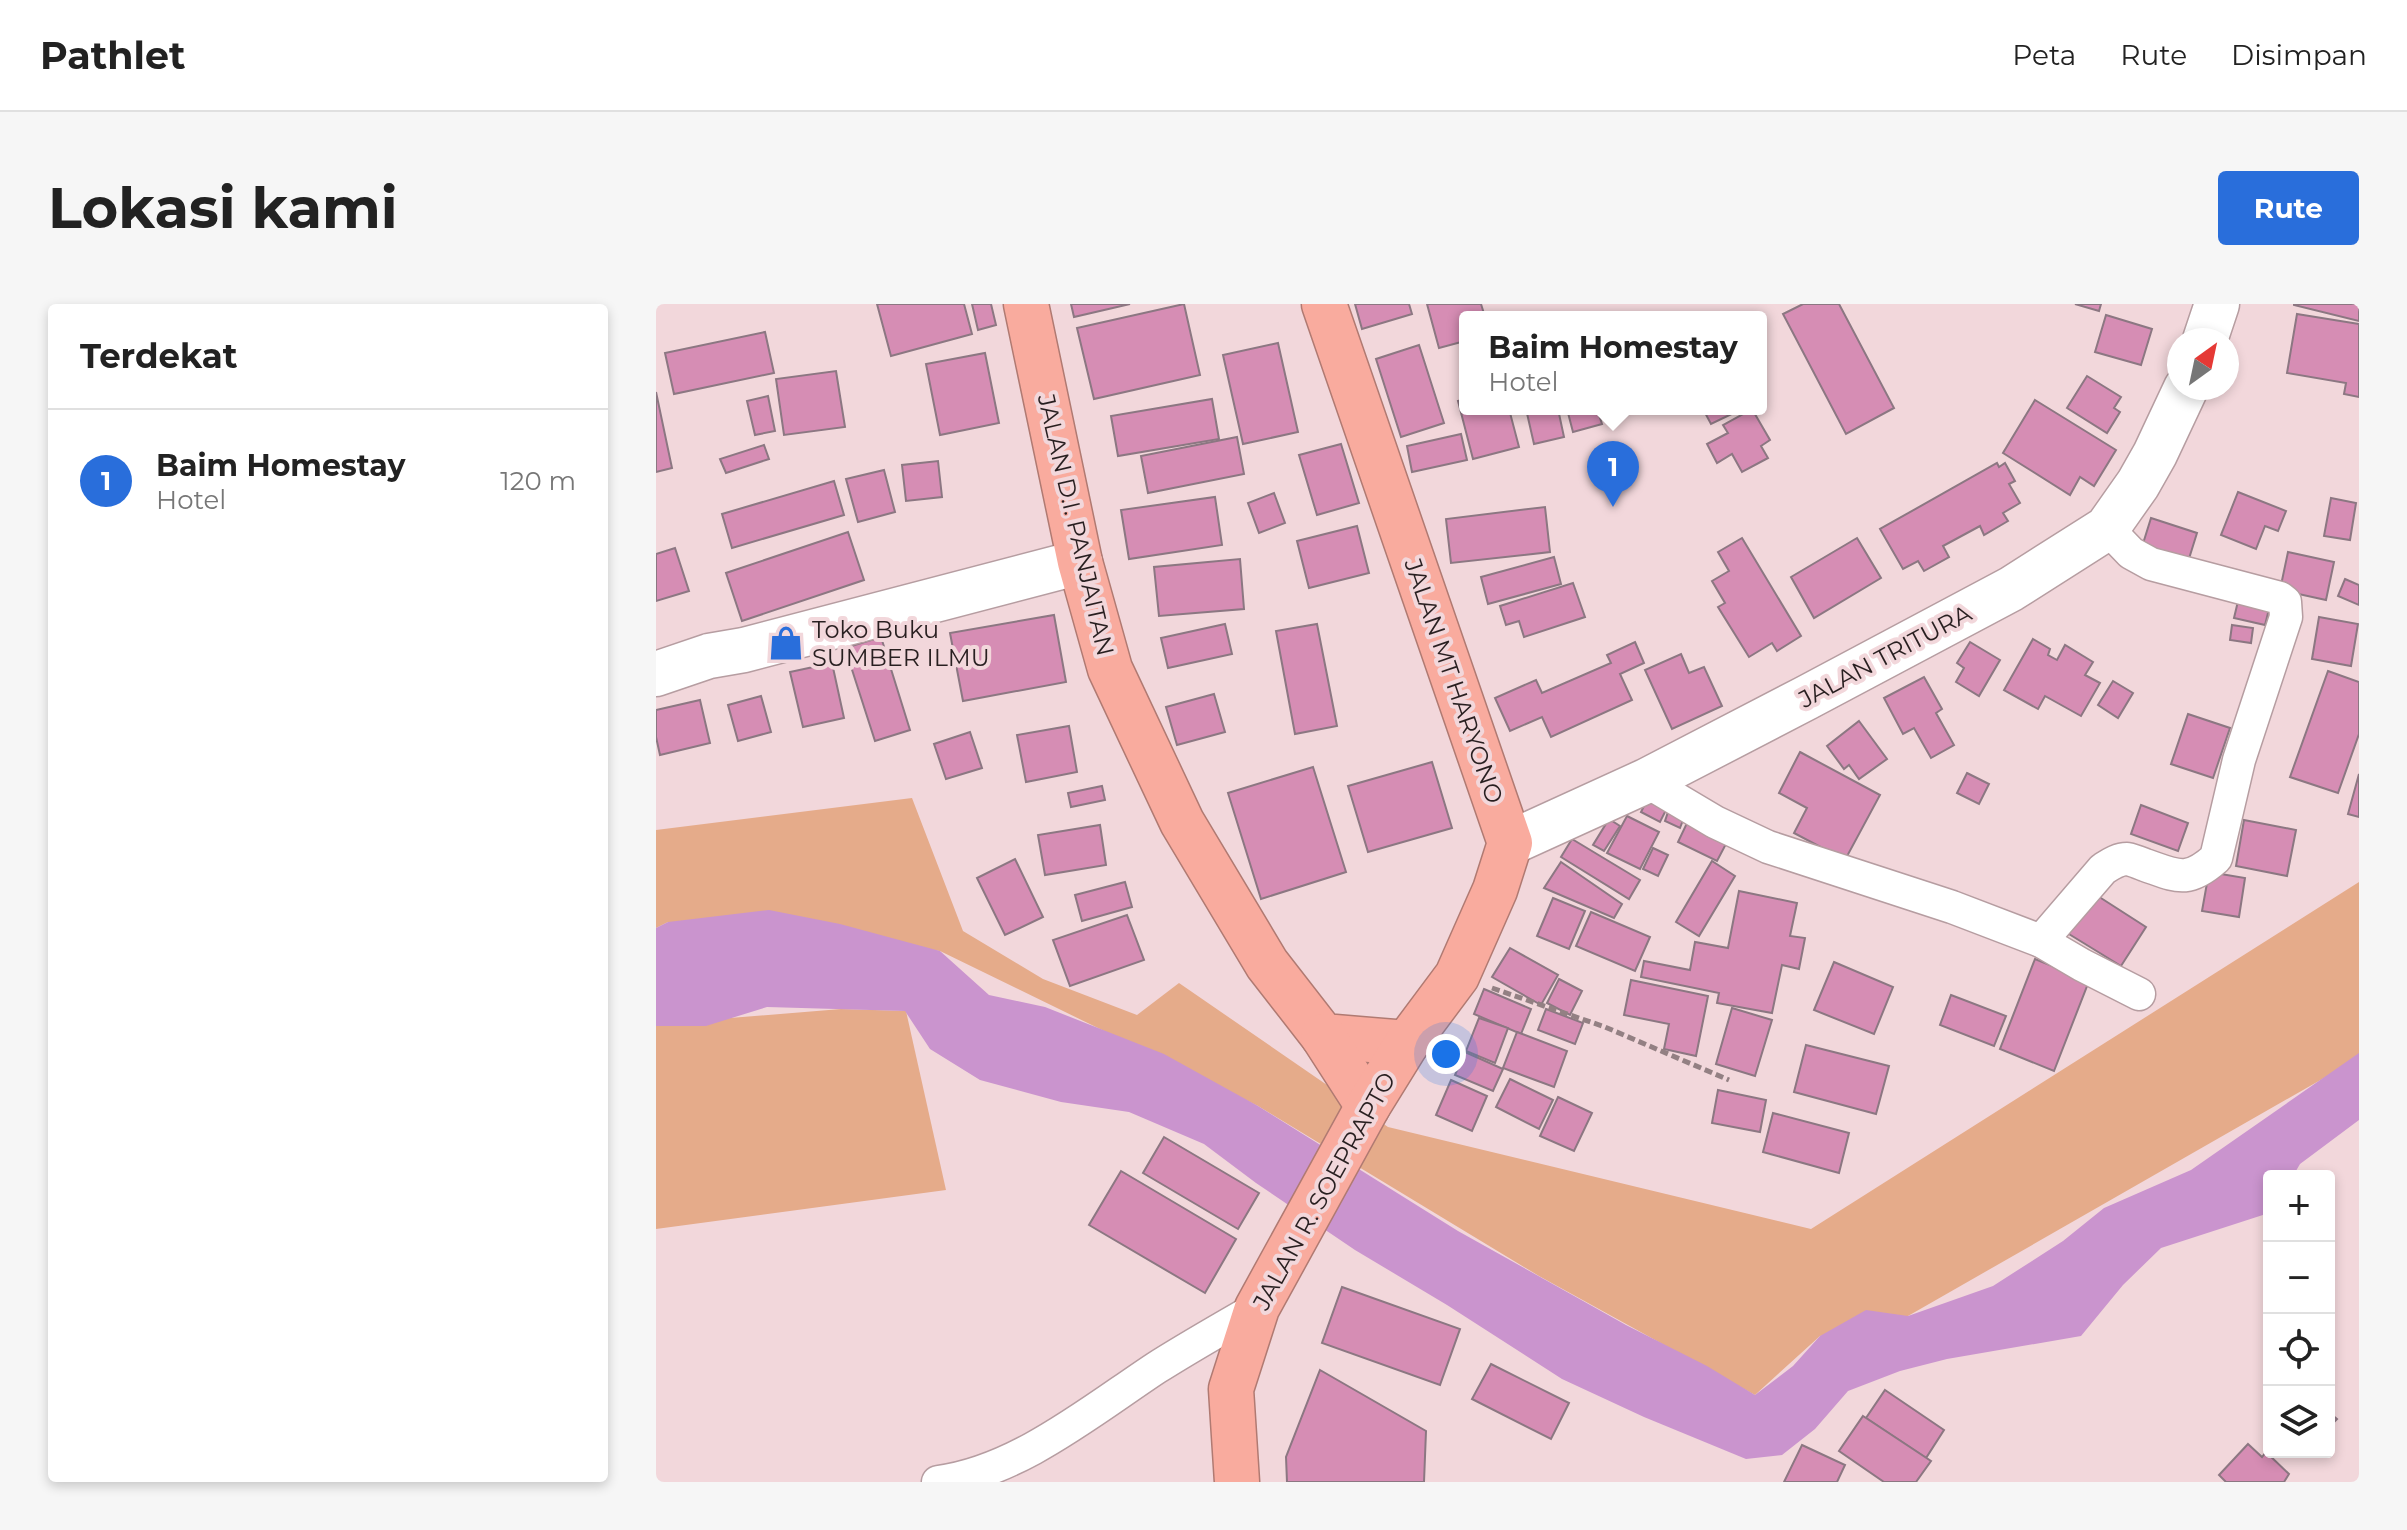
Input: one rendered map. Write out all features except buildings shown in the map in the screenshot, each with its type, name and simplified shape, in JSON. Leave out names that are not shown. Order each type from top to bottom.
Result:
[{"type":"highway","name":"JALAN D.I. PANJAITAN","points":[[1026,304],[1080,562],[1110,669],[1182,822],[1267,964],[1323,1036],[1364,1115]]},
{"type":"highway","name":"JALAN MT HARYONO","points":[[1324,304],[1510,843]]},
{"type":"highway","points":[[1323,1036],[1407,1043],[1457,976],[1495,890],[1510,843]]},
{"type":"highway","name":"JALAN R. SOEPRAPTO","points":[[1237,1482],[1231,1389],[1266,1291],[1407,1043]]},
{"type":"street","points":[[2209,328],[2217,304]]},
{"type":"street","name":"JALAN TRITURA","points":[[1510,843],[1646,781],[2011,589],[2107,528],[2150,464],[2180,400]]},
{"type":"street","points":[[2041,941],[2103,869],[2116,861],[2128,859],[2172,876],[2183,876],[2206,867],[2216,858],[2239,760],[2286,617],[2285,602],[2280,598],[2151,564],[2131,553],[2107,528]]},
{"type":"street","points":[[656,674],[709,656],[744,650],[1080,562]]},
{"type":"street","points":[[1646,781],[1715,822],[1768,847],[1952,907],[2041,941],[2139,994]]},
{"type":"street","points":[[938,1482],[983,1472],[1046,1440],[1266,1291]]},
{"type":"path","points":[[1457,976],[1605,1027],[1729,1080]]},
{"type":"shaded area","points":[[912,798],[963,931],[1043,979],[1137,1015],[1179,983],[1388,1127],[1811,1229],[2359,882],[2359,1058],[1908,1316],[1820,1336],[1755,1395],[1539,1276],[1258,1106],[940,951],[668,922],[656,928],[656,830]]},
{"type":"shaded area","points":[[769,910],[840,924],[940,951],[989,995],[1045,1007],[1164,1054],[1258,1106],[1458,1231],[1755,1395],[1793,1366],[1820,1336],[1866,1310],[1908,1316],[1993,1286],[2063,1241],[2104,1208],[2191,1170],[2359,1053],[2359,1120],[2300,1164],[2296,1170],[2263,1170],[2263,1215],[2161,1248],[2123,1285],[2081,1336],[1947,1359],[1900,1371],[1848,1391],[1815,1429],[1782,1455],[1746,1459],[1562,1379],[1355,1250],[1204,1144],[1129,1112],[1061,1102],[980,1080],[930,1049],[905,1011],[767,1007],[706,1026],[656,1026],[656,928],[668,922]]},
{"type":"shaded area","points":[[841,1009],[906,1011],[946,1190],[656,1229],[656,1024]]},
{"type":"place","name":"Baim Homestay","points":[[1613,507]]},
{"type":"place","name":"Toko Buku SUMBER ILMU","points":[[786,643]]}]
